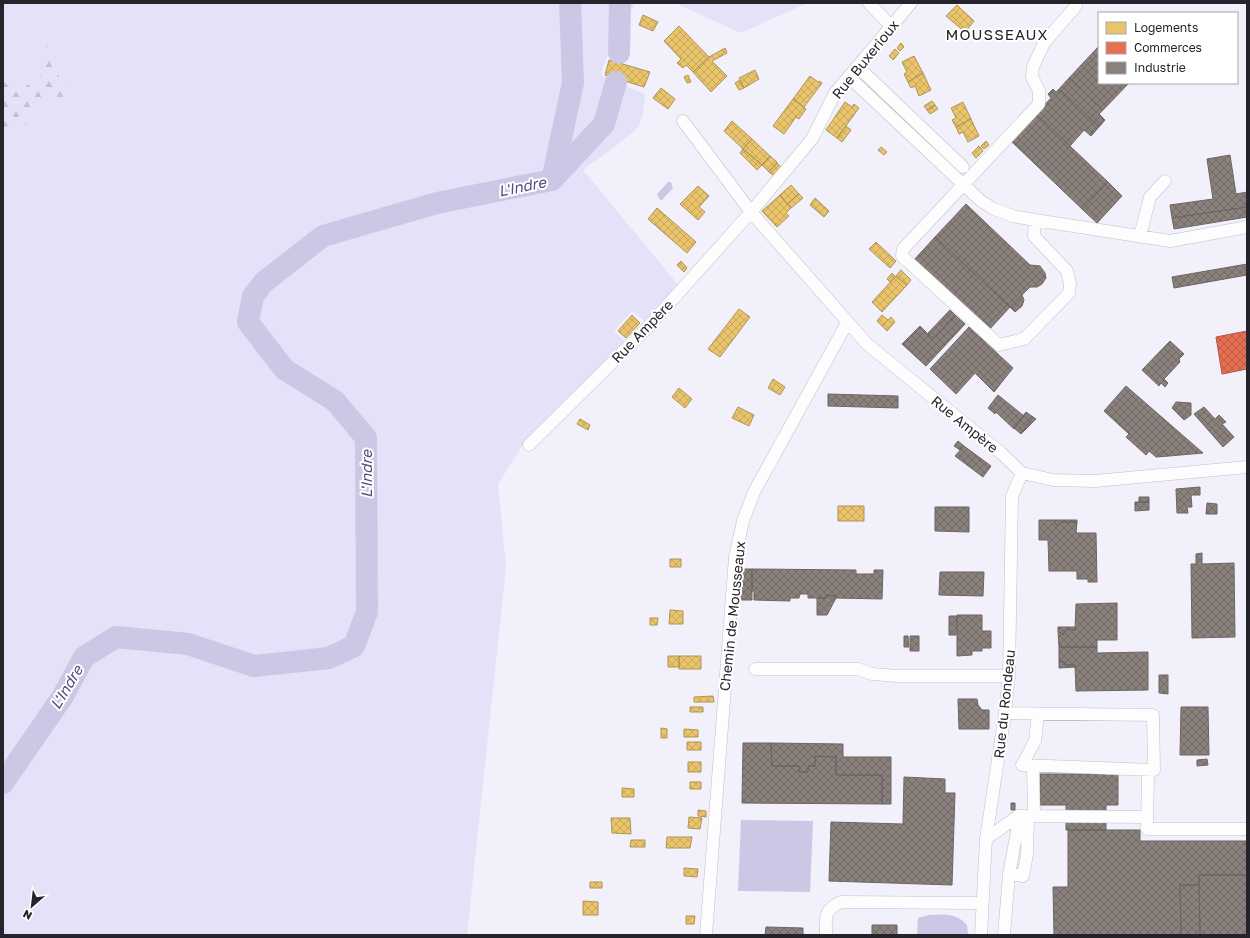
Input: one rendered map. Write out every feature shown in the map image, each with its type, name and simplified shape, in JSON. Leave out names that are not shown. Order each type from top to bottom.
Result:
[{"type":"street","points":[[869,3],[891,26]]},
{"type":"street","name":"Rue Buxerioux","points":[[751,212],[812,139],[835,93],[911,3]]},
{"type":"street","points":[[1035,220],[1034,236],[1067,271],[1070,284],[1069,293],[1024,339],[999,345],[902,256],[903,250],[962,184],[1039,104],[1039,91],[1032,77],[1033,67],[1044,43],[1076,6],[1076,3]]},
{"type":"street","points":[[858,66],[964,167]]},
{"type":"street","points":[[849,77],[962,184],[994,209],[1013,216],[1170,241],[1247,227]]},
{"type":"street","name":"Rue Ampère","points":[[683,121],[751,212],[867,344],[1000,453],[1022,473],[1053,480],[1095,481],[1247,467]]},
{"type":"street","points":[[1140,236],[1150,197],[1165,181]]},
{"type":"street","name":"Rue Ampère","points":[[529,445],[647,328],[751,212]]},
{"type":"street","name":"Chemin de Mousseaux","points":[[706,935],[735,557],[742,521],[754,492],[847,323]]},
{"type":"street","name":"Rue du Rondeau","points":[[981,935],[981,905],[986,839],[1006,713],[1009,676],[1012,496],[1022,473]]},
{"type":"street","points":[[755,669],[858,669],[872,674],[898,676],[1009,676]]},
{"type":"street","points":[[1006,713],[1153,714],[1154,770],[1022,765],[1036,741],[1038,714]]},
{"type":"street","points":[[1004,935],[1009,874],[1023,876],[1027,854],[1027,816],[1033,766]]},
{"type":"street","points":[[1148,770],[1147,829],[1247,829]]},
{"type":"street","points":[[986,839],[1027,816],[1147,817]]},
{"type":"street","points":[[826,935],[827,911],[832,906],[841,902],[981,905]]},
{"type":"green space","points":[[3,3],[635,3],[607,56],[601,75],[645,94],[642,117],[639,125],[630,135],[583,170],[680,287],[646,322],[632,311],[614,331],[626,343],[526,440],[498,484],[506,567],[467,935],[3,935]]},
{"type":"green space","points":[[675,3],[807,3],[741,33]]},
{"type":"green space","points":[[42,42],[46,43],[61,82],[68,87],[69,95],[62,102],[54,102],[50,96],[44,102],[45,107],[36,110],[32,119],[29,118],[25,126],[23,122],[17,119],[14,124],[11,121],[10,126],[3,127],[3,82],[18,90],[26,87],[27,85],[39,82],[43,65],[40,47]]},
{"type":"shaded area","points":[[668,182],[671,182],[673,188],[662,200],[660,200],[657,194]]},
{"type":"shaded area","points":[[741,820],[813,821],[810,892],[738,891]]},
{"type":"shaded area","points":[[929,915],[950,915],[959,918],[967,925],[968,935],[917,935],[918,918]]},
{"type":"building: Logements","points":[[957,5],[974,21],[965,32],[946,16]]},
{"type":"building: Logements","points":[[643,15],[658,22],[653,31],[639,25]]},
{"type":"building: Logements","points":[[679,26],[709,57],[693,72],[686,65],[683,68],[677,63],[681,59],[664,41]]},
{"type":"building: Logements","points":[[901,43],[904,47],[900,51],[897,48]]},
{"type":"building: Logements","points":[[725,48],[727,53],[712,61],[727,76],[711,92],[693,72],[709,57]]},
{"type":"building: Logements","points":[[895,49],[899,53],[893,60],[889,56]]},
{"type":"building: Logements","points":[[914,56],[923,73],[908,82],[904,74],[907,72],[902,62]]},
{"type":"building: Logements","points":[[609,60],[650,72],[644,87],[605,75]]},
{"type":"building: Logements","points":[[755,70],[759,79],[744,88],[739,78]]},
{"type":"building: Logements","points":[[923,73],[931,90],[919,96],[915,86],[911,88],[908,82]]},
{"type":"building: Logements","points":[[688,75],[691,82],[687,83],[684,77]]},
{"type":"building: Logements","points":[[810,76],[822,83],[804,107],[793,99]]},
{"type":"building: Logements","points":[[740,80],[744,88],[739,90],[735,83]]},
{"type":"building: Logements","points":[[661,88],[675,99],[668,109],[653,98]]},
{"type":"building: Logements","points":[[793,99],[806,109],[799,119],[796,117],[784,134],[773,126]]},
{"type":"building: Logements","points":[[932,101],[935,105],[927,110],[924,106]]},
{"type":"building: Logements","points":[[845,102],[852,107],[854,104],[859,108],[837,138],[826,130]]},
{"type":"building: Logements","points":[[963,102],[971,119],[956,127],[952,120],[956,118],[951,108]]},
{"type":"building: Logements","points":[[935,105],[938,109],[930,114],[927,110]]},
{"type":"building: Logements","points":[[971,119],[979,136],[968,142],[963,132],[959,134],[956,127]]},
{"type":"building: Logements","points":[[732,121],[752,139],[743,149],[724,131]]},
{"type":"building: Logements","points":[[846,126],[851,130],[842,142],[837,138]]},
{"type":"building: Logements","points":[[752,139],[770,156],[762,165],[743,149]]},
{"type":"building: Logements","points":[[986,141],[989,145],[984,149],[981,146]]},
{"type":"building: Logements","points":[[979,146],[983,151],[976,158],[972,153]]},
{"type":"building: Logements","points":[[881,147],[887,152],[884,155],[878,150]]},
{"type":"building: Logements","points":[[743,149],[762,165],[757,170],[740,153]]},
{"type":"building: Logements","points":[[770,156],[777,162],[769,172],[762,165]]},
{"type":"building: Logements","points":[[777,163],[781,167],[774,176],[769,172]]},
{"type":"building: Logements","points":[[791,185],[799,194],[787,204],[780,195]]},
{"type":"building: Logements","points":[[698,186],[709,196],[699,207],[705,212],[698,220],[680,204]]},
{"type":"building: Logements","points":[[799,194],[803,198],[791,208],[787,204]]},
{"type":"building: Logements","points":[[780,195],[791,208],[786,213],[789,216],[777,227],[762,211]]},
{"type":"building: Logements","points":[[815,198],[829,211],[824,217],[810,205]]},
{"type":"building: Logements","points":[[657,208],[696,242],[687,253],[648,219]]},
{"type":"building: Logements","points":[[876,242],[896,261],[890,268],[869,249]]},
{"type":"building: Logements","points":[[681,261],[687,268],[684,272],[677,265]]},
{"type":"building: Logements","points":[[901,270],[911,280],[907,285],[896,276]]},
{"type":"building: Logements","points":[[892,273],[895,276],[890,282],[887,279]]},
{"type":"building: Logements","points":[[896,276],[907,285],[882,312],[872,302]]},
{"type":"building: Logements","points":[[739,309],[750,317],[720,357],[708,349]]},
{"type":"building: Logements","points":[[632,315],[640,323],[626,338],[618,331]]},
{"type":"building: Logements","points":[[882,315],[888,320],[882,326],[877,321]]},
{"type":"building: Logements","points":[[891,317],[895,322],[887,331],[882,326]]},
{"type":"building: Logements","points":[[773,379],[785,387],[780,395],[768,388]]},
{"type":"building: Logements","points":[[679,388],[692,399],[685,408],[672,397]]},
{"type":"building: Logements","points":[[738,407],[754,415],[749,426],[732,418]]},
{"type":"building: Logements","points":[[580,419],[590,425],[588,430],[577,424]]},
{"type":"building: Logements","points":[[838,506],[864,506],[864,521],[838,521]]},
{"type":"building: Logements","points":[[670,559],[681,559],[681,567],[670,567]]},
{"type":"building: Logements","points":[[670,610],[683,611],[683,624],[669,624]]},
{"type":"building: Logements","points":[[650,618],[658,618],[657,625],[650,625]]},
{"type":"building: Logements","points":[[668,656],[679,656],[679,667],[668,667]]},
{"type":"building: Logements","points":[[679,656],[701,656],[701,669],[679,669]]},
{"type":"building: Logements","points":[[713,696],[714,702],[694,702],[694,697]]},
{"type":"building: Logements","points":[[690,707],[703,707],[703,712],[690,712]]},
{"type":"building: Logements","points":[[661,728],[667,729],[667,738],[661,738]]},
{"type":"building: Logements","points":[[684,729],[698,730],[698,737],[684,737]]},
{"type":"building: Logements","points":[[687,742],[701,742],[701,750],[687,750]]},
{"type":"building: Logements","points":[[688,762],[701,762],[701,772],[688,772]]},
{"type":"building: Logements","points":[[690,782],[701,782],[701,789],[690,789]]},
{"type":"building: Logements","points":[[622,788],[634,789],[634,797],[622,797]]},
{"type":"building: Logements","points":[[698,810],[706,811],[706,817],[698,816]]},
{"type":"building: Logements","points":[[689,817],[702,818],[700,829],[688,828]]},
{"type":"building: Logements","points":[[611,818],[630,818],[631,834],[612,833]]},
{"type":"building: Logements","points":[[667,837],[692,837],[690,848],[666,848]]},
{"type":"building: Logements","points":[[631,840],[645,840],[645,847],[630,847]]},
{"type":"building: Logements","points":[[684,868],[698,869],[697,877],[684,876]]},
{"type":"building: Logements","points":[[590,882],[602,882],[602,888],[590,888]]},
{"type":"building: Logements","points":[[583,901],[598,902],[598,915],[583,915]]},
{"type":"building: Logements","points":[[686,916],[695,916],[694,924],[686,924]]},
{"type":"building: Commerces","points":[[1247,331],[1247,369],[1222,374],[1216,337]]},
{"type":"building: Industrie","points":[[1098,47],[1098,84],[1128,84],[1103,110],[1069,78]]},
{"type":"building: Industrie","points":[[1069,78],[1103,110],[1099,114],[1105,120],[1099,127],[1059,89]]},
{"type":"building: Industrie","points":[[1053,89],[1056,92],[1059,89],[1099,127],[1091,136],[1084,130],[1070,146],[1036,114],[1051,98],[1048,94]]},
{"type":"building: Industrie","points":[[1036,114],[1108,182],[1082,209],[1011,141]]},
{"type":"building: Industrie","points":[[1230,155],[1236,194],[1247,192],[1247,207],[1172,218],[1170,205],[1213,199],[1207,159]]},
{"type":"building: Industrie","points":[[1108,182],[1122,196],[1097,223],[1082,209]]},
{"type":"building: Industrie","points":[[966,204],[1030,265],[1040,266],[1045,273],[1046,278],[1042,284],[1037,287],[1030,287],[1010,307],[935,237]]},
{"type":"building: Industrie","points":[[1247,207],[1247,217],[1174,229],[1172,218]]},
{"type":"building: Industrie","points":[[935,237],[1010,307],[988,331],[913,261]]},
{"type":"building: Industrie","points":[[1247,264],[1247,275],[1174,288],[1172,277]]},
{"type":"building: Industrie","points":[[1022,295],[1024,300],[1022,306],[1015,312],[1010,307]]},
{"type":"building: Industrie","points":[[950,310],[955,315],[933,339],[928,333]]},
{"type":"building: Industrie","points":[[955,315],[965,324],[926,366],[902,344],[920,326],[933,339]]},
{"type":"building: Industrie","points":[[969,327],[1013,368],[994,392],[975,373],[956,394],[930,369]]},
{"type":"building: Industrie","points":[[1170,341],[1184,354],[1179,359],[1180,362],[1164,379],[1168,383],[1165,387],[1161,383],[1159,386],[1142,370]]},
{"type":"building: Industrie","points":[[1126,386],[1203,453],[1169,456],[1163,450],[1156,457],[1149,451],[1146,455],[1126,437],[1129,434],[1104,411]]},
{"type":"building: Industrie","points":[[828,394],[898,396],[898,408],[828,406]]},
{"type":"building: Industrie","points":[[998,395],[1024,416],[1014,429],[996,412],[995,414],[988,408]]},
{"type":"building: Industrie","points":[[1176,402],[1191,403],[1191,415],[1184,420],[1172,408]]},
{"type":"building: Industrie","points":[[1204,407],[1215,419],[1219,415],[1226,422],[1222,424],[1234,437],[1223,447],[1194,414]]},
{"type":"building: Industrie","points":[[1026,412],[1033,417],[1021,434],[1014,428]]},
{"type":"building: Industrie","points":[[1033,417],[1036,419],[1021,434]]},
{"type":"building: Industrie","points":[[958,441],[964,446],[960,450],[954,446]]},
{"type":"building: Industrie","points":[[964,446],[991,466],[983,477],[955,456]]},
{"type":"building: Industrie","points":[[1163,450],[1169,456],[1156,457]]},
{"type":"building: Industrie","points":[[1200,487],[1200,495],[1191,495],[1192,507],[1187,507],[1188,513],[1177,513],[1176,489]]},
{"type":"building: Industrie","points":[[1139,497],[1149,497],[1149,502],[1139,502]]},
{"type":"building: Industrie","points":[[1135,502],[1149,502],[1149,510],[1135,511]]},
{"type":"building: Industrie","points":[[1207,503],[1217,504],[1217,514],[1206,514]]},
{"type":"building: Industrie","points":[[935,507],[969,507],[969,532],[935,531]]},
{"type":"building: Industrie","points":[[1039,520],[1054,520],[1057,526],[1061,522],[1077,522],[1076,533],[1096,533],[1097,582],[1088,582],[1088,579],[1077,579],[1077,571],[1049,571],[1048,540],[1039,540]]},
{"type":"building: Industrie","points":[[1054,520],[1077,520],[1077,522],[1061,522],[1057,526]]},
{"type":"building: Industrie","points":[[1202,553],[1202,564],[1234,563],[1235,637],[1192,638],[1191,564],[1196,564],[1196,554]]},
{"type":"building: Industrie","points":[[743,569],[752,569],[752,600],[741,600]]},
{"type":"building: Industrie","points":[[752,569],[856,570],[856,574],[874,574],[874,570],[883,570],[882,599],[836,598],[836,596],[826,595],[826,598],[808,598],[808,594],[800,594],[799,598],[790,598],[790,601],[754,600],[754,591],[752,591]]},
{"type":"building: Industrie","points":[[940,572],[984,572],[983,596],[939,595]]},
{"type":"building: Industrie","points":[[826,595],[836,596],[836,598],[827,615],[817,615],[817,598],[826,598]]},
{"type":"building: Industrie","points":[[1117,603],[1117,640],[1097,640],[1097,647],[1059,647],[1058,631],[1063,635],[1067,629],[1075,630],[1076,604]]},
{"type":"building: Industrie","points":[[957,615],[982,615],[982,631],[991,631],[991,648],[982,648],[982,651],[972,651],[972,655],[957,656]]},
{"type":"building: Industrie","points":[[949,616],[957,616],[956,635],[949,635]]},
{"type":"building: Industrie","points":[[1058,627],[1075,627],[1075,630],[1067,629],[1063,635],[1058,631]]},
{"type":"building: Industrie","points":[[904,636],[908,636],[909,647],[904,647]]},
{"type":"building: Industrie","points":[[910,636],[919,636],[919,651],[910,651]]},
{"type":"building: Industrie","points":[[1059,647],[1097,647],[1097,653],[1148,652],[1148,690],[1076,691],[1075,665],[1066,665],[1063,661],[1059,662]]},
{"type":"building: Industrie","points":[[1063,661],[1066,665],[1075,665],[1076,667],[1059,668],[1059,662]]},
{"type":"building: Industrie","points":[[1159,675],[1168,675],[1168,694],[1159,693]]},
{"type":"building: Industrie","points":[[958,699],[977,699],[978,705],[982,710],[989,710],[989,729],[959,729]]},
{"type":"building: Industrie","points":[[1181,707],[1208,707],[1209,755],[1180,755]]},
{"type":"building: Industrie","points":[[743,743],[771,743],[772,766],[799,766],[799,772],[808,772],[808,766],[815,766],[815,756],[836,757],[836,775],[882,775],[882,804],[742,803]]},
{"type":"building: Industrie","points":[[771,743],[843,744],[843,757],[891,757],[891,804],[882,804],[882,775],[836,775],[836,757],[815,756],[815,766],[808,766],[808,772],[799,772],[799,766],[772,766]]},
{"type":"building: Industrie","points":[[1207,759],[1208,765],[1197,766],[1197,760]]},
{"type":"building: Industrie","points":[[1040,774],[1118,774],[1118,805],[1106,805],[1106,830],[1066,830],[1066,805],[1040,805]]},
{"type":"building: Industrie","points":[[904,777],[945,779],[945,793],[955,793],[952,885],[829,881],[831,822],[903,824]]},
{"type":"building: Industrie","points":[[1011,803],[1015,803],[1015,810],[1011,810]]},
{"type":"building: Industrie","points":[[1068,830],[1140,830],[1140,841],[1247,841],[1247,875],[1199,875],[1199,885],[1180,885],[1181,935],[1054,935],[1053,887],[1068,887]]},
{"type":"building: Industrie","points":[[1199,875],[1247,875],[1247,935],[1200,935]]},
{"type":"building: Industrie","points":[[1180,885],[1199,885],[1200,935],[1181,935]]},
{"type":"building: Industrie","points":[[872,925],[897,925],[897,935],[872,935]]},
{"type":"building: Industrie","points":[[766,927],[803,928],[803,935],[765,935]]},
{"type":"waterway","points":[[552,180],[573,83],[570,3]]},
{"type":"waterway","name":"L'Indre","points":[[619,53],[620,3]]},
{"type":"waterway","name":"L'Indre","points":[[3,783],[63,696],[84,657],[116,637],[188,644],[254,666],[329,658],[354,646],[367,612],[366,438],[335,401],[284,369],[248,322],[253,296],[264,282],[323,236],[437,203],[552,180],[604,124],[616,82]]},
{"type":"district","name":"MOUSSEAUX","points":[[997,34]]}]
